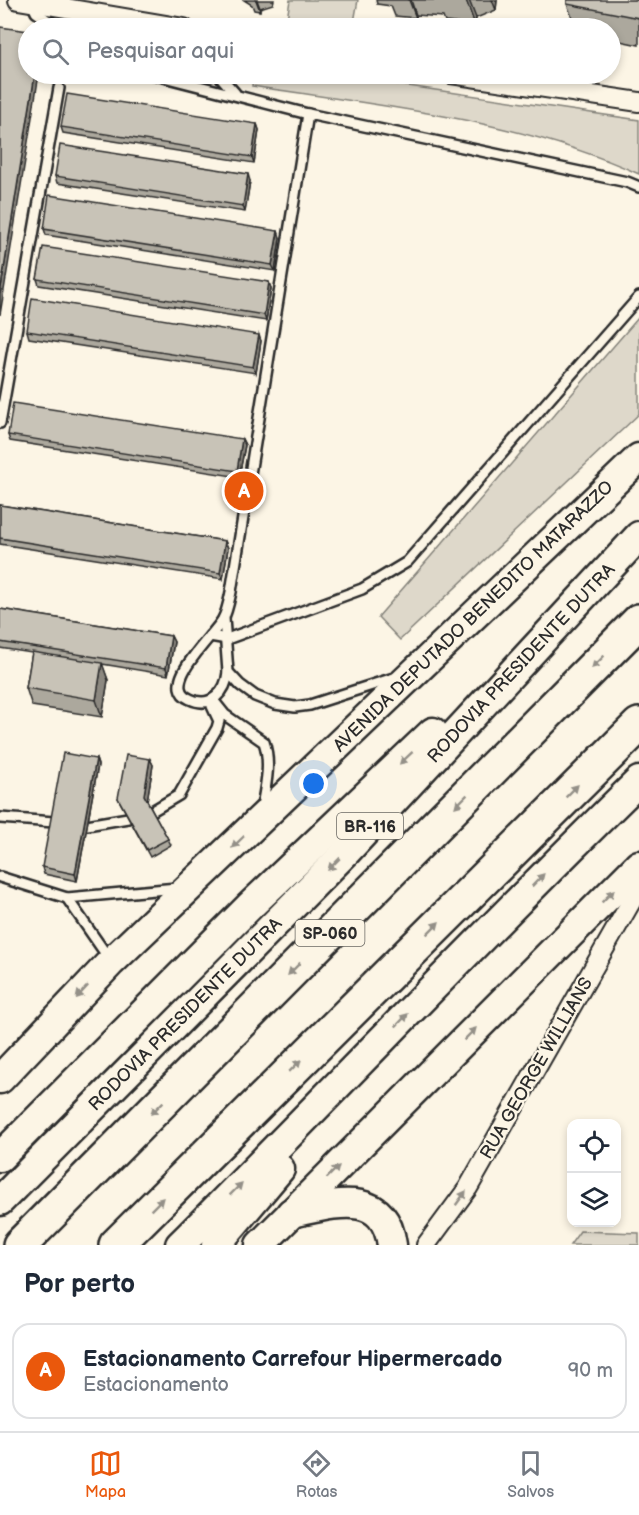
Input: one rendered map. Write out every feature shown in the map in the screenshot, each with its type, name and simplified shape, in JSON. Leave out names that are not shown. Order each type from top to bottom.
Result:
[{"type":"highway","name":"SP-060","points":[[20,1245],[639,621]]},
{"type":"highway","points":[[116,1245],[639,725]]},
{"type":"main road","name":"AVENIDA DEPUTADO BENEDITO MATARAZZO","points":[[0,1079],[111,962],[639,458]]},
{"type":"main road","name":"RODOVIA PRESIDENTE DUTRA","points":[[0,1201],[346,852],[639,536]]},
{"type":"main road","points":[[0,1157],[251,904],[616,559]]},
{"type":"main road","points":[[180,1245],[550,867],[639,781]]},
{"type":"main road","points":[[260,1245],[639,866]]},
{"type":"main road","points":[[216,1245],[335,1103],[381,1042]]},
{"type":"main road","points":[[291,1213],[339,1203],[363,1204],[382,1218],[388,1228],[392,1245]]},
{"type":"street","points":[[27,1],[101,18]]},
{"type":"street","points":[[519,84],[639,102]]},
{"type":"street","name":"RUA GEORGE WILLIANS","points":[[426,1245],[468,1188],[639,888]]},
{"type":"lane","points":[[27,1],[44,18]]},
{"type":"lane","points":[[196,84],[308,114],[627,182],[639,187]]},
{"type":"lane","points":[[227,84],[235,93]]},
{"type":"lane","points":[[0,423],[59,88]]},
{"type":"lane","points":[[260,820],[267,775],[267,754],[264,742],[225,715],[211,701],[191,700],[183,695],[179,679],[187,664],[224,618],[231,592],[308,114]]},
{"type":"lane","points":[[210,636],[227,639],[362,590],[407,562],[639,297]]},
{"type":"lane","points":[[211,701],[223,689],[228,672],[224,618]]},
{"type":"lane","points":[[228,672],[255,696],[275,704],[295,707],[321,703],[416,670]]},
{"type":"lane","points":[[152,811],[179,795],[213,736],[219,721],[211,701]]},
{"type":"lane","points":[[0,818],[54,822]]},
{"type":"lane","points":[[87,825],[128,818]]},
{"type":"lane","points":[[0,877],[68,898],[190,887]]},
{"type":"lane","points":[[68,898],[111,962]]},
{"type":"shaded area","points":[[290,0],[358,0],[355,18],[287,18]]},
{"type":"shaded area","points":[[252,84],[395,84],[639,120],[639,174],[593,155],[498,127],[400,108],[252,86]]},
{"type":"shaded area","points":[[639,317],[639,414],[400,640],[378,617]]},
{"type":"shaded area","points":[[580,1231],[639,1233],[639,1245],[570,1245]]},
{"type":"building","points":[[567,0],[639,0],[639,18],[567,4]]},
{"type":"building","points":[[0,27],[18,30],[18,84],[33,84],[0,294]]},
{"type":"building","points":[[67,94],[257,124],[252,157],[61,127]]},
{"type":"building","points":[[60,145],[248,174],[243,206],[55,176]]},
{"type":"building","points":[[49,195],[278,231],[272,265],[44,229]]},
{"type":"building","points":[[43,247],[269,282],[264,315],[37,279]]},
{"type":"building","points":[[32,298],[259,335],[253,367],[27,331]]},
{"type":"building","points":[[13,403],[242,439],[237,471],[8,435]]},
{"type":"building","points":[[0,505],[225,541],[220,573],[0,538]]},
{"type":"building","points":[[0,609],[171,636],[166,668],[0,642]]},
{"type":"building","points":[[32,652],[102,663],[96,700],[26,688]]},
{"type":"building","points":[[63,753],[96,759],[75,874],[42,867]]},
{"type":"building","points":[[126,755],[150,759],[144,795],[168,839],[147,850],[118,798]]},
{"type":"place","name":"Estacionamento Carrefour Hipermercado","points":[[244,491]]}]
